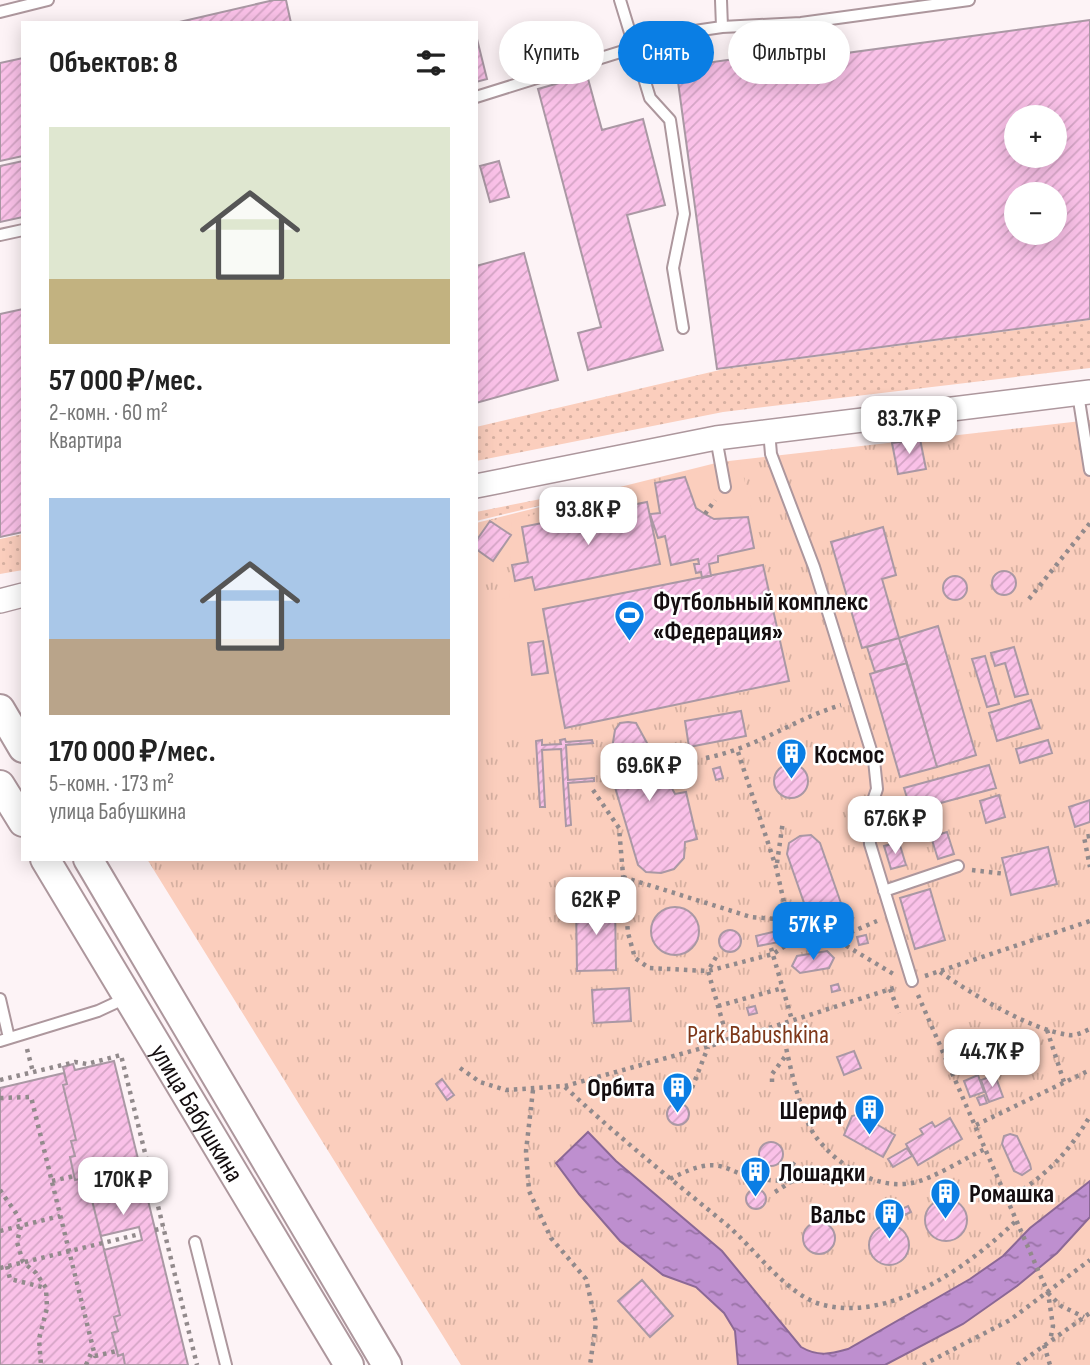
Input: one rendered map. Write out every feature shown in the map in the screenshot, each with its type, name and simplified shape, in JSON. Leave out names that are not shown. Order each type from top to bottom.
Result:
[{"type":"street","points":[[478,486],[716,438],[1084,393]]},
{"type":"street","points":[[0,601],[21,596]]},
{"type":"street","points":[[0,709],[21,745]]},
{"type":"street","points":[[0,785],[21,819]]},
{"type":"street","name":"улица Бабушкина","points":[[46,861],[349,1365]]},
{"type":"street","name":"улица Бабушкина","points":[[89,861],[387,1365]]},
{"type":"lane","points":[[0,12],[48,0]]},
{"type":"lane","points":[[620,0],[627,21]]},
{"type":"lane","points":[[721,0],[722,27]]},
{"type":"lane","points":[[714,28],[801,23],[969,0]]},
{"type":"lane","points":[[478,96],[618,53]]},
{"type":"lane","points":[[646,84],[650,98],[670,120],[684,214],[673,268],[683,328]]},
{"type":"lane","points":[[0,235],[21,230]]},
{"type":"lane","points":[[1084,393],[1090,470]]},
{"type":"lane","points":[[769,431],[771,454],[814,567],[877,775],[868,829],[891,917],[912,981]]},
{"type":"lane","points":[[716,438],[724,487]]},
{"type":"lane","points":[[884,891],[958,866]]},
{"type":"lane","points":[[0,999],[5,1040],[98,1011],[129,997]]},
{"type":"lane","points":[[195,1242],[226,1365]]},
{"type":"path","points":[[1029,599],[1090,523]]},
{"type":"path","points":[[706,758],[738,752],[799,720],[856,701]]},
{"type":"path","points":[[738,752],[776,867],[788,920],[797,938]]},
{"type":"path","points":[[593,790],[619,828],[628,933],[635,958],[649,968],[708,971],[772,951],[797,938],[835,939],[891,917]]},
{"type":"path","points":[[776,867],[777,842],[783,821]]},
{"type":"path","points":[[1090,836],[1084,837],[1090,867]]},
{"type":"path","points":[[958,866],[1006,874]]},
{"type":"path","points":[[623,877],[751,917],[788,920]]},
{"type":"path","points":[[460,1068],[480,1082],[506,1090],[565,1086],[728,1041],[1090,921]]},
{"type":"path","points":[[835,939],[886,972],[912,981],[1048,1293],[1053,1326],[1050,1341]]},
{"type":"path","points":[[772,951],[792,1020]]},
{"type":"path","points":[[716,957],[708,971],[728,1041]]},
{"type":"path","points":[[939,971],[968,990],[1047,1029],[1072,1036],[1090,1030]]},
{"type":"path","points":[[718,1006],[783,988]]},
{"type":"path","points":[[890,989],[899,1013]]},
{"type":"path","points":[[781,1024],[787,1054],[808,1121],[816,1137],[863,1178]]},
{"type":"path","points":[[1047,1029],[1064,1082]]},
{"type":"path","points":[[692,1088],[704,1065],[708,1046]]},
{"type":"path","points":[[0,1080],[75,1062],[87,1064],[121,1055],[125,1049]]},
{"type":"path","points":[[772,1082],[772,1074],[787,1054]]},
{"type":"path","points":[[121,1055],[197,1365]]},
{"type":"path","points":[[976,1125],[1090,1070]]},
{"type":"path","points":[[565,1086],[604,1124],[736,1233],[788,1284],[819,1304],[865,1307],[924,1289],[976,1259],[1017,1220]]},
{"type":"path","points":[[533,1090],[526,1151],[529,1191],[551,1238],[586,1279],[596,1323],[590,1365]]},
{"type":"path","points":[[0,1098],[32,1097],[95,1356],[117,1351]]},
{"type":"path","points":[[1009,1199],[1044,1176],[1071,1149],[1090,1116]]},
{"type":"path","points":[[670,1179],[693,1168],[715,1163],[767,1180],[863,1178],[886,1184],[914,1183],[985,1149]]},
{"type":"path","points":[[792,1163],[812,1179]]},
{"type":"path","points":[[52,1181],[74,1176]]},
{"type":"path","points":[[775,1192],[795,1179]]},
{"type":"path","points":[[0,1190],[12,1203],[21,1226],[17,1242],[23,1262],[36,1273],[46,1288],[47,1308],[39,1339],[41,1365]]},
{"type":"path","points":[[0,1231],[61,1216]]},
{"type":"path","points":[[155,1230],[164,1228]]},
{"type":"path","points":[[0,1268],[140,1234]]},
{"type":"path","points":[[923,1365],[1010,1320],[1090,1260]]},
{"type":"path","points":[[7,1266],[10,1279],[46,1288]]},
{"type":"path","points":[[1048,1293],[1061,1306],[1084,1317]]},
{"type":"path","points":[[1017,1365],[1090,1313]]},
{"type":"path","points":[[1044,1345],[1050,1365]]},
{"type":"path","points":[[86,1365],[93,1348]]},
{"type":"green space","points":[[1090,320],[1090,368],[723,412],[478,461],[478,427],[724,369]]},
{"type":"green space","name":"Park Babushkina","points":[[1090,420],[1090,1365],[461,1365],[148,861],[478,861],[478,522],[720,462]]},
{"type":"green space","name":"Футбольный комплекс «Федерация»","points":[[740,462],[793,682],[478,747],[478,603],[509,598],[512,522],[573,501]]},
{"type":"green space","points":[[546,498],[547,504],[478,521],[478,512]]},
{"type":"green space","points":[[21,534],[21,570],[0,574],[0,539]]},
{"type":"water","points":[[588,1132],[616,1161],[722,1251],[801,1347],[819,1353],[848,1349],[970,1279],[1003,1256],[1030,1228],[1090,1181],[1090,1217],[1057,1253],[1017,1286],[963,1324],[885,1365],[738,1365],[735,1331],[724,1313],[696,1287],[663,1275],[620,1241],[556,1163]]},
{"type":"building","points":[[274,0],[286,0],[291,21],[184,21]]},
{"type":"building","points":[[1090,20],[1090,319],[717,369],[678,84],[714,84],[714,62],[728,60],[728,84],[850,84],[850,52]]},
{"type":"building","points":[[478,43],[487,79],[478,81]]},
{"type":"building","points":[[21,58],[21,156],[0,161],[0,63]]},
{"type":"building","points":[[556,84],[589,84],[602,130],[643,119],[665,205],[627,215],[663,350],[588,370],[578,333],[601,327],[538,89]]},
{"type":"building","points":[[21,161],[21,217],[0,222],[0,166]]},
{"type":"building","points":[[499,161],[509,197],[490,202],[480,166]]},
{"type":"building","points":[[524,253],[558,380],[478,402],[478,265]]},
{"type":"building","points":[[21,309],[21,532],[0,537],[0,314]]},
{"type":"building","points":[[920,439],[926,469],[898,474],[892,443]]},
{"type":"building","points":[[685,477],[696,508],[705,514],[714,519],[748,517],[754,548],[718,556],[718,562],[709,564],[711,576],[702,578],[701,572],[696,573],[694,564],[699,564],[698,559],[671,565],[665,536],[658,538],[650,514],[660,513],[655,483]]},
{"type":"building","points":[[647,502],[660,564],[535,590],[532,577],[515,581],[512,565],[528,562],[522,527]]},
{"type":"building","points":[[490,521],[511,535],[493,561],[478,550],[478,538]]},
{"type":"building","points":[[883,527],[896,575],[882,579],[899,638],[862,648],[831,542]]},
{"type":"building","points":[[763,565],[789,681],[565,728],[543,609]]},
{"type":"building","points":[[1004,571],[1013,574],[1016,583],[1013,592],[1004,595],[995,592],[992,583],[995,574]]},
{"type":"building","points":[[955,576],[964,579],[967,588],[964,597],[955,600],[946,597],[943,588],[946,579]]},
{"type":"building","points":[[938,626],[976,755],[937,767],[899,638]]},
{"type":"building","points":[[899,638],[907,663],[875,672],[867,647]]},
{"type":"building","points":[[543,641],[548,673],[532,675],[528,643]]},
{"type":"building","points":[[1014,647],[1028,694],[1015,697],[1005,663],[995,666],[991,653]]},
{"type":"building","points":[[985,656],[999,704],[987,707],[972,659]]},
{"type":"building","points":[[907,663],[937,767],[900,777],[870,674]]},
{"type":"building","points":[[1031,700],[1040,728],[997,741],[989,713]]},
{"type":"building","points":[[741,711],[746,736],[689,747],[685,721]]},
{"type":"building","points":[[620,723],[636,723],[675,794],[686,792],[697,839],[685,842],[684,858],[674,869],[661,873],[646,872],[638,865],[609,767],[615,730]]},
{"type":"building","points":[[565,739],[566,742],[592,740],[593,743],[566,745],[568,780],[594,778],[594,781],[568,783],[571,825],[566,826],[561,749],[542,750],[545,807],[540,807],[536,741],[542,740],[542,745],[561,744],[560,740]]},
{"type":"building","points":[[1048,740],[1052,753],[1020,763],[1016,749]]},
{"type":"building","name":"Космос","points":[[791,764],[803,769],[808,781],[803,793],[791,798],[779,793],[774,781],[779,769]]},
{"type":"building","points":[[989,765],[996,788],[911,811],[904,788]]},
{"type":"building","points":[[720,767],[723,778],[716,780],[713,769]]},
{"type":"building","points":[[999,795],[1005,817],[986,823],[980,801]]},
{"type":"building","points":[[1090,800],[1090,822],[1075,827],[1069,807]]},
{"type":"building","points":[[947,832],[954,854],[938,859],[931,837]]},
{"type":"building","points":[[811,835],[820,843],[843,909],[841,919],[831,926],[819,926],[810,920],[787,854],[789,843],[800,836]]},
{"type":"building","points":[[899,842],[906,865],[891,869],[884,846]]},
{"type":"building","points":[[1048,847],[1057,884],[1011,895],[1002,858]]},
{"type":"building","points":[[930,889],[945,940],[915,949],[900,898]]},
{"type":"building","points":[[615,903],[616,970],[577,971],[576,904]]},
{"type":"building","points":[[675,907],[692,914],[699,931],[692,948],[675,955],[658,948],[651,931],[658,914]]},
{"type":"building","points":[[730,930],[738,933],[741,941],[738,949],[730,952],[722,949],[719,941],[722,933]]},
{"type":"building","points":[[777,931],[779,942],[758,946],[756,936]]},
{"type":"building","points":[[866,935],[868,943],[859,945],[857,937]]},
{"type":"building","points":[[827,951],[834,958],[829,968],[800,973],[792,966],[797,956]]},
{"type":"building","points":[[838,984],[840,990],[832,992],[831,986]]},
{"type":"building","points":[[629,988],[631,1021],[594,1023],[592,990]]},
{"type":"building","points":[[755,1006],[757,1013],[749,1015],[747,1008]]},
{"type":"building","points":[[854,1051],[861,1068],[844,1075],[837,1057]]},
{"type":"building","points":[[114,1061],[188,1365],[125,1365],[123,1354],[118,1356],[112,1333],[118,1331],[114,1317],[120,1315],[104,1250],[142,1240],[139,1227],[101,1236],[90,1192],[84,1194],[80,1179],[75,1180],[70,1157],[75,1156],[71,1141],[76,1140],[63,1085],[67,1084],[63,1067],[73,1064],[75,1070]]},
{"type":"building","points":[[64,1073],[67,1084],[63,1085],[76,1140],[71,1141],[75,1156],[70,1157],[75,1180],[80,1179],[84,1194],[90,1192],[120,1315],[114,1317],[118,1331],[112,1333],[118,1356],[123,1354],[125,1365],[0,1365],[0,1088]]},
{"type":"building","points":[[978,1075],[984,1092],[970,1097],[964,1081]]},
{"type":"building","points":[[995,1075],[1003,1097],[989,1102],[981,1080]]},
{"type":"building","points":[[442,1079],[454,1095],[447,1100],[436,1084]]},
{"type":"building","points":[[984,1095],[987,1103],[980,1105],[977,1098]]},
{"type":"building","name":"Орбита","points":[[678,1103],[686,1106],[689,1114],[686,1122],[678,1125],[670,1122],[667,1114],[670,1106]]},
{"type":"building","name":"Шериф","points":[[859,1114],[895,1135],[883,1157],[844,1135],[852,1116]]},
{"type":"building","points":[[950,1118],[962,1139],[918,1165],[906,1144],[923,1134],[920,1129],[932,1122],[935,1127]]},
{"type":"building","points":[[1004,1136],[1017,1136],[1030,1164],[1031,1169],[1022,1175],[1014,1171],[1002,1144]]},
{"type":"building","points":[[771,1142],[780,1145],[783,1154],[780,1163],[771,1166],[762,1163],[759,1154],[762,1145]]},
{"type":"building","points":[[907,1148],[912,1156],[893,1167],[888,1159]]},
{"type":"building","name":"Лошадки","points":[[752,1189],[760,1189],[766,1199],[760,1209],[752,1209],[746,1203],[746,1195]]},
{"type":"building","name":"Ромашка","points":[[946,1199],[961,1205],[967,1220],[961,1235],[946,1241],[931,1235],[925,1220],[931,1205]]},
{"type":"building","points":[[908,1206],[911,1212],[905,1215],[902,1209]]},
{"type":"building","points":[[819,1222],[830,1227],[835,1238],[830,1249],[819,1254],[808,1249],[803,1238],[808,1227]]},
{"type":"building","name":"Вальс","points":[[889,1225],[897,1226],[903,1231],[908,1237],[908,1253],[903,1259],[897,1264],[889,1265],[881,1264],[875,1259],[870,1253],[869,1245],[870,1237],[875,1231],[881,1226]]},
{"type":"building","points":[[642,1280],[673,1316],[650,1337],[618,1301]]},
{"type":"place","name":"Футбольный комплекс «Федерация»","points":[[630,643]]},
{"type":"place","name":"Космос","points":[[791,781]]},
{"type":"place","name":"Орбита","points":[[678,1114]]},
{"type":"place","name":"Шериф","points":[[870,1137]]},
{"type":"place","name":"Лошадки","points":[[756,1199]]},
{"type":"place","name":"Ромашка","points":[[946,1220]]},
{"type":"place","name":"Вальс","points":[[889,1241]]}]
